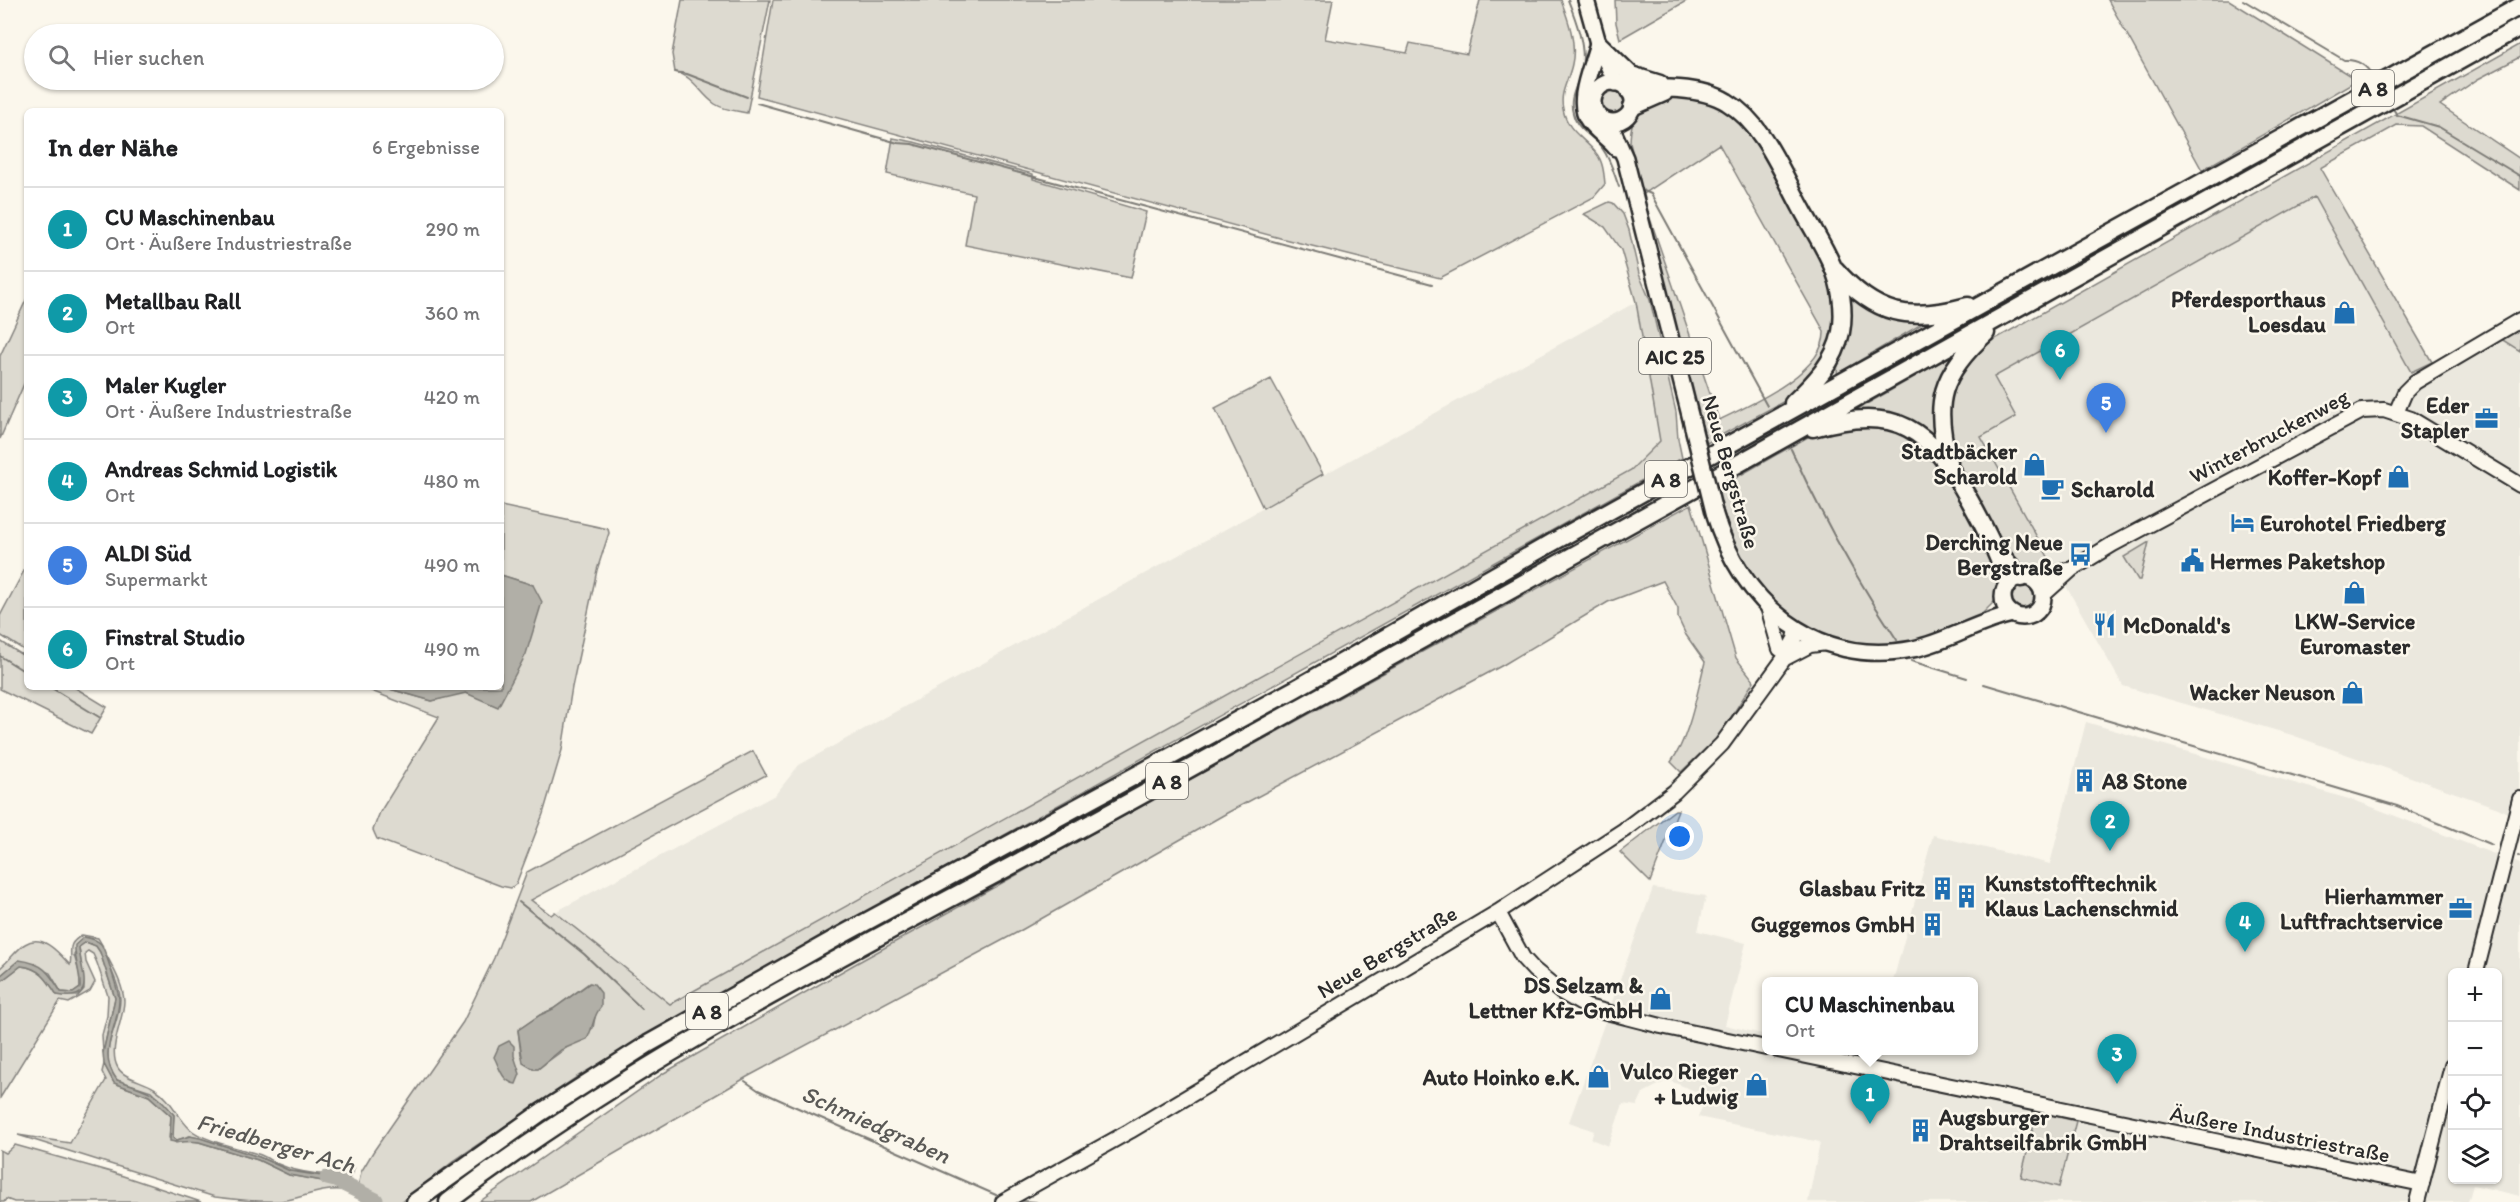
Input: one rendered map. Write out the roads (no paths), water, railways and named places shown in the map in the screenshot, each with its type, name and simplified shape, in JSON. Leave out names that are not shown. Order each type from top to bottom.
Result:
[{"type":"highway","name":"A 8","points":[[415,1202],[540,1113],[648,1044],[838,937],[1295,689],[1565,535],[2520,6]]},
{"type":"highway","name":"A 8","points":[[448,1202],[568,1117],[711,1031],[850,953],[1156,788],[2520,27]]},
{"type":"highway","points":[[1598,43],[1630,75],[1681,89],[1703,92],[1725,100],[1750,122],[1761,136],[1833,266],[1868,299],[1905,314],[1918,315],[1941,312],[1993,299]]},
{"type":"highway","points":[[1625,100],[1681,89]]},
{"type":"highway","points":[[1777,419],[1821,375],[1836,349],[1841,330],[1842,309],[1833,266]]},
{"type":"highway","points":[[1950,466],[1940,424],[1946,386],[1963,356],[2007,314]]},
{"type":"highway","points":[[1786,436],[1845,419],[1893,422],[1915,433],[1950,466],[2017,585]]},
{"type":"main road","name":"AIC 25","points":[[1586,0],[1598,43],[1625,100],[1625,158]]},
{"type":"main road","name":"AIC 25","points":[[1598,43],[1600,86],[1593,97],[1593,108],[1599,117],[1609,122],[1625,158]]},
{"type":"main road","points":[[1598,43],[1583,95],[1582,109],[1591,124],[1625,158]]},
{"type":"main road","points":[[1600,86],[1625,100],[1609,122]]},
{"type":"main road","name":"Neue Bergstraße","points":[[1625,158],[1722,540],[1748,586],[1768,607],[1797,629]]},
{"type":"main road","points":[[2038,584],[2043,595],[2043,602],[2037,612],[2025,617],[2008,610],[2017,585],[2038,584]]},
{"type":"main road","name":"Winterbruckenweg","points":[[1974,625],[2017,585]]},
{"type":"main road","name":"Winterbruckenweg","points":[[1797,629],[1827,643],[1872,651],[1901,651],[1932,644],[1974,625],[2013,614]]},
{"type":"street","points":[[2396,413],[2405,392],[2415,382],[2520,320]]},
{"type":"street","name":"Winterbruckenweg","points":[[2043,595],[2072,569],[2113,544],[2341,420],[2362,411],[2384,410],[2396,413],[2440,435],[2520,485]]},
{"type":"street","name":"Winterbruckenweg","points":[[2017,585],[2072,569]]},
{"type":"street","name":"AIC 25","points":[[1768,607],[1782,654],[1810,645],[1827,643]]},
{"type":"street","name":"Neue Bergstraße","points":[[1003,1202],[1140,1125],[1498,912],[1624,830],[1674,792],[1709,759],[1758,695],[1782,654],[1796,639],[1797,629]]},
{"type":"street","points":[[2477,968],[2520,799]]},
{"type":"street","points":[[1498,912],[1523,958],[1534,970],[1561,992],[1587,1007],[1652,1024],[1762,1047]]},
{"type":"street","name":"Äußere Industriestraße","points":[[1802,1055],[2422,1184]]},
{"type":"street","points":[[2417,1202],[2449,1076]]},
{"type":"waterway","points":[[1568,0],[1583,51],[1581,74],[1572,101],[1573,113],[1578,124],[1605,153],[1619,187]]},
{"type":"waterway","points":[[2243,0],[2344,60],[2361,63],[2372,75]]},
{"type":"waterway","points":[[675,72],[687,74],[747,97]]},
{"type":"waterway","points":[[757,103],[898,143],[912,144],[1432,284]]},
{"type":"waterway","points":[[2392,107],[2397,115],[2439,127],[2520,176]]},
{"type":"waterway","points":[[1644,191],[1651,194],[1767,406]]},
{"type":"waterway","points":[[1791,449],[1840,547],[1897,640]]},
{"type":"waterway","points":[[0,656],[24,671]]},
{"type":"waterway","points":[[1911,661],[1967,678]]},
{"type":"waterway","points":[[1984,684],[2397,806],[2492,845]]},
{"type":"waterway","points":[[55,690],[99,717]]},
{"type":"waterway","points":[[519,902],[584,954],[642,1009]]},
{"type":"waterway","name":"Schmiedgraben","points":[[745,1081],[780,1100],[996,1195]]},
{"type":"waterway","name":"Friedberger Ach","points":[[327,1178],[376,1200]]},
{"type":"waterway","name":"Schmiedgraben","points":[[1022,1201],[1036,1202]]},
{"type":"place","name":"Pferdesporthaus Loesdau","points":[[2344,312]]},
{"type":"place","name":"Finstral Studio","points":[[2060,380]]},
{"type":"place","name":"Eder Stapler","points":[[2487,418]]},
{"type":"place","name":"ALDI Süd","points":[[2106,433]]},
{"type":"place","name":"Stadtbäcker Scharold","points":[[2035,464]]},
{"type":"place","name":"Koffer-Kopf","points":[[2399,477]]},
{"type":"place","name":"Scharold","points":[[2053,489]]},
{"type":"place","name":"Eurohotel Friedberg","points":[[2242,523]]},
{"type":"place","name":"Derching Neue Bergstraße","points":[[2081,555]]},
{"type":"place","name":"Hermes Paketshop","points":[[2192,561]]},
{"type":"place","name":"LKW-Service Euromaster","points":[[2355,592]]},
{"type":"place","name":"McDonald's","points":[[2105,625]]},
{"type":"place","name":"Wacker Neuson","points":[[2353,692]]},
{"type":"place","name":"A8 Stone","points":[[2084,781]]},
{"type":"place","name":"Metallbau Rall","points":[[2110,851]]},
{"type":"place","name":"Glasbau Fritz","points":[[1943,888]]},
{"type":"place","name":"Kunststofftechnik Klaus Lachenschmid","points":[[1967,896]]},
{"type":"place","name":"Hierhammer Luftfrachtservice","points":[[2461,909]]},
{"type":"place","name":"Guggemos GmbH","points":[[1933,924]]},
{"type":"place","name":"Andreas Schmid Logistik","points":[[2245,952]]},
{"type":"place","name":"DS Selzam & Lettner Kfz-GmbH","points":[[1661,998]]},
{"type":"place","name":"Auto Hoinko e.K.","points":[[1598,1077]]},
{"type":"place","name":"Vulco Rieger + Ludwig","points":[[1756,1084]]},
{"type":"place","name":"Maler Kugler","points":[[2117,1084]]},
{"type":"place","name":"CU Maschinenbau","points":[[1870,1124]]},
{"type":"place","name":"Augsburger Drahtseilfabrik GmbH","points":[[1921,1130]]}]
